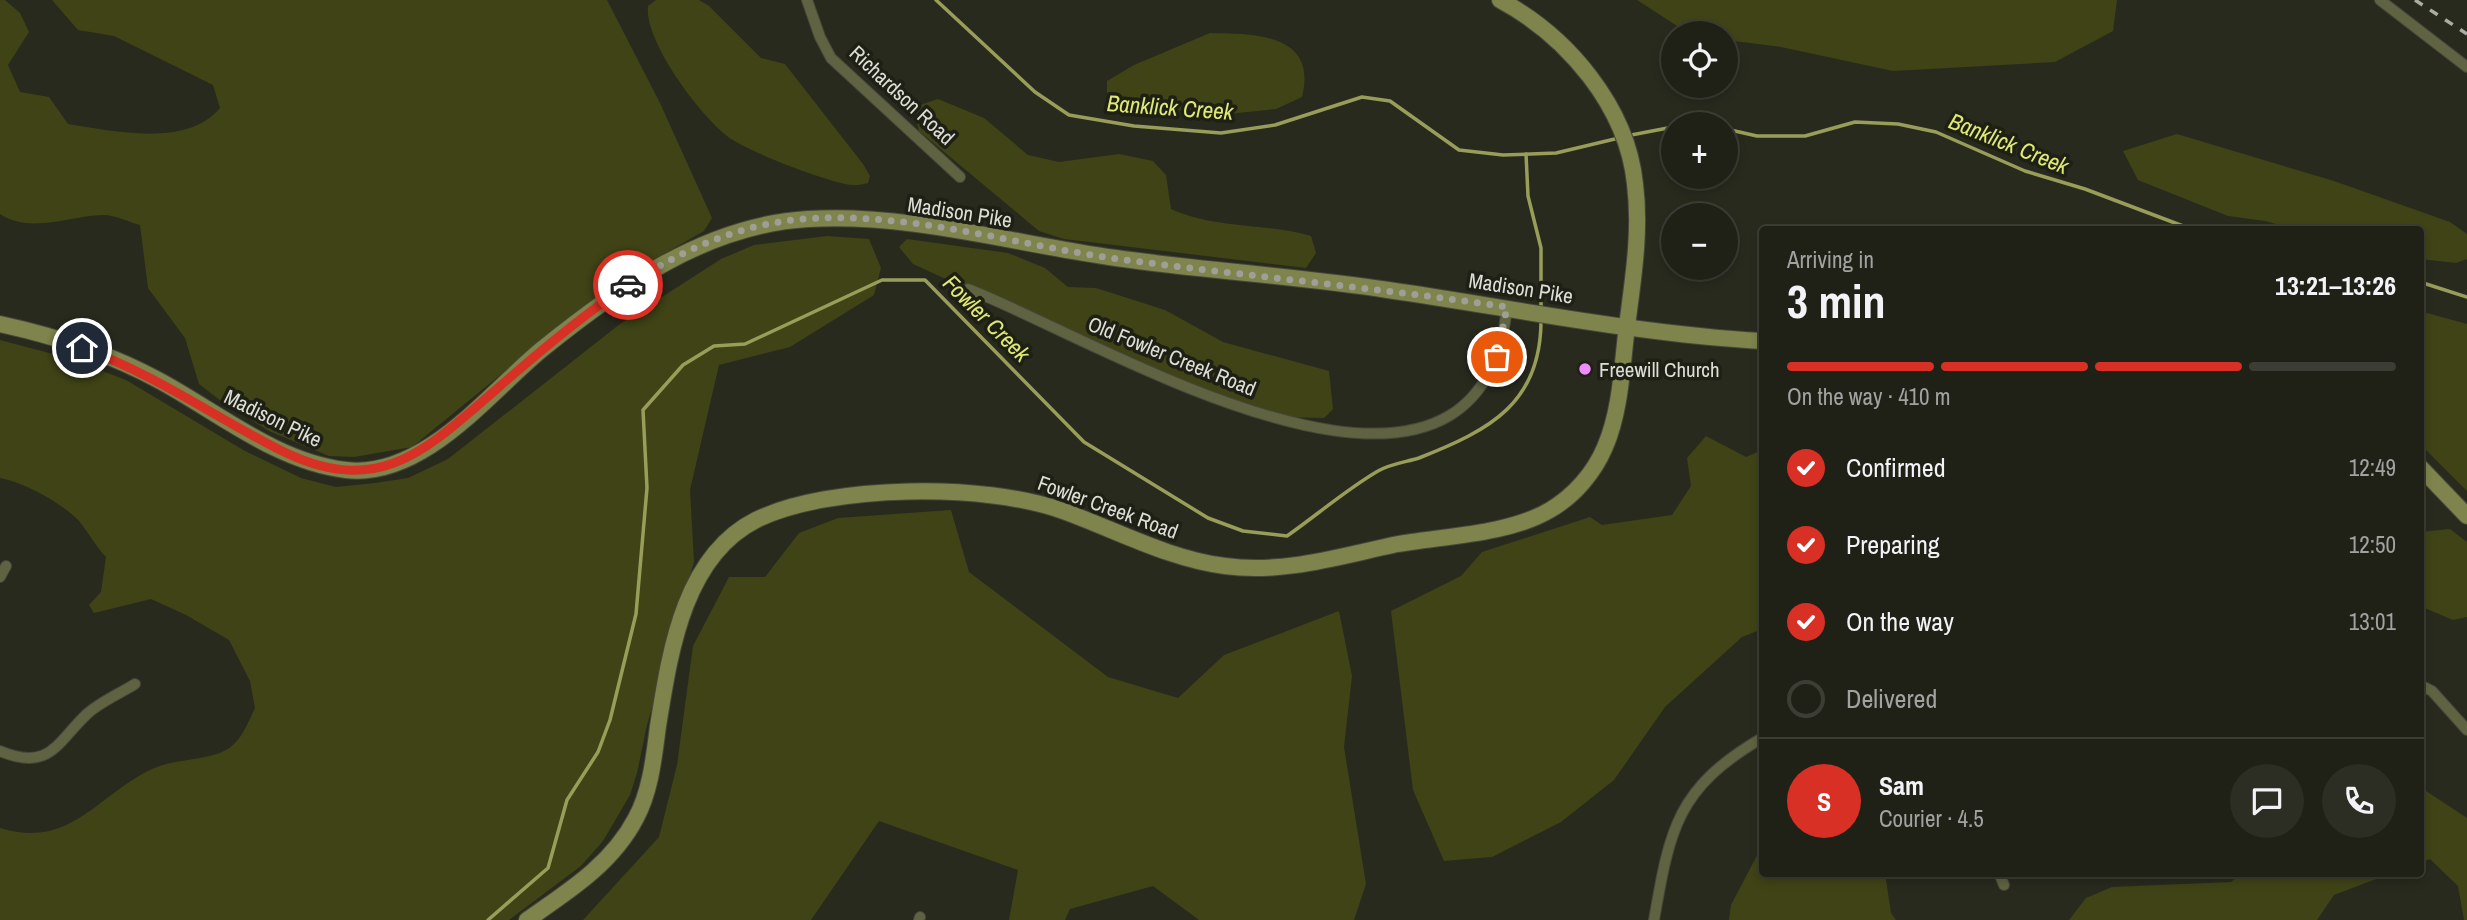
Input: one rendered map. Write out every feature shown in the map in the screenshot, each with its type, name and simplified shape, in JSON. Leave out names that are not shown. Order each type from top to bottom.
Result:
[{"type":"street","name":"Richardson Road","points":[[807,0],[820,37],[831,58],[960,177]]},
{"type":"street","points":[[1500,0],[1532,19],[1564,46],[1606,102],[1630,158],[1637,205],[1635,264],[1627,327]]},
{"type":"street","points":[[2380,0],[2467,66]]},
{"type":"street","name":"Madison Pike","points":[[0,324],[108,357],[156,379],[279,449],[318,464],[349,470],[385,466],[429,447],[545,348],[652,269],[715,239],[785,221],[879,220],[1118,258],[1389,290],[1627,327],[1759,341]]},
{"type":"street","name":"Old Fowler Creek Road","points":[[968,289],[1221,401],[1336,433],[1367,435],[1411,430],[1434,423],[1453,412],[1474,392],[1497,357],[1514,308]]},
{"type":"street","name":"Fowler Creek Road","points":[[527,920],[595,871],[620,844],[637,817],[652,770],[666,674],[683,617],[709,559],[749,524],[782,510],[835,499],[930,491],[1000,495],[1060,510],[1173,553],[1219,566],[1256,570],[1302,564],[1497,527],[1546,512],[1562,503],[1594,469],[1612,428],[1627,327]]},
{"type":"street","points":[[2424,471],[2467,516]]},
{"type":"street","points":[[0,578],[6,566]]},
{"type":"street","points":[[0,751],[30,758],[48,754],[66,740],[90,711],[135,684]]},
{"type":"street","points":[[2424,687],[2432,691],[2467,730]]},
{"type":"street","points":[[1654,920],[1670,839],[1684,808],[1717,768],[1759,740]]},
{"type":"street","points":[[2001,877],[2004,885]]},
{"type":"green space","points":[[0,0],[5,0],[20,13],[29,32],[8,65],[20,92],[49,97],[68,124],[148,134],[189,128],[206,120],[220,108],[213,85],[114,36],[78,30],[52,0],[607,0],[660,103],[712,218],[704,231],[634,271],[548,336],[412,447],[354,457],[329,456],[269,431],[199,384],[185,338],[148,288],[140,225],[108,215],[24,223],[0,214]]},
{"type":"green space","points":[[656,0],[699,0],[709,6],[761,58],[785,64],[863,164],[870,176],[868,183],[841,183],[787,165],[736,142],[715,126],[676,76],[655,38],[649,21],[648,6]]},
{"type":"green space","points":[[1637,0],[2117,0],[2113,31],[2055,62],[1893,71],[1781,47],[1738,42],[1738,21],[1669,21]]},
{"type":"green space","points":[[1210,33],[1263,37],[1279,41],[1292,49],[1301,60],[1304,76],[1302,97],[1276,109],[1227,114],[1124,106],[1107,94],[1107,81],[1134,65]]},
{"type":"green space","points":[[938,99],[984,118],[1028,155],[1059,162],[1119,154],[1153,161],[1166,175],[1171,209],[1205,220],[1311,236],[1316,253],[1306,268],[1064,239],[1039,231],[919,131],[915,116],[920,105]]},
{"type":"green space","points":[[2177,134],[2334,181],[2450,222],[2467,234],[2467,259],[2456,263],[2424,259],[2424,226],[2283,226],[2228,216],[2138,180],[2123,151]]},
{"type":"green space","points":[[827,236],[869,239],[881,268],[874,295],[790,347],[719,365],[690,490],[694,562],[647,725],[637,773],[630,795],[603,841],[581,866],[509,920],[0,920],[0,828],[24,833],[46,832],[64,826],[152,769],[226,750],[240,737],[255,708],[250,681],[229,640],[186,615],[151,599],[94,613],[89,605],[101,592],[106,557],[79,521],[67,511],[30,488],[0,478],[0,340],[68,358],[126,380],[245,451],[301,478],[336,487],[375,483],[408,478],[448,459],[620,324],[721,259],[754,245]]},
{"type":"green space","points":[[907,239],[1008,253],[1045,268],[1068,287],[1096,288],[1165,310],[1223,342],[1329,371],[1333,409],[1324,418],[1275,417],[1116,357],[913,264],[899,247]]},
{"type":"green space","points":[[2424,312],[2467,324],[2467,491],[2424,448]]},
{"type":"green space","points":[[1706,436],[1746,457],[1759,451],[1759,630],[1742,637],[1665,707],[1614,780],[1561,822],[1492,857],[1444,861],[1413,790],[1391,611],[1461,576],[1482,552],[1590,517],[1602,525],[1672,515],[1691,486],[1687,458]]},
{"type":"green space","points":[[951,510],[969,572],[1108,677],[1178,698],[1224,655],[1339,611],[1352,676],[1344,747],[1366,884],[1354,920],[1199,920],[1153,886],[1070,909],[1065,920],[1009,920],[1018,870],[879,821],[811,920],[583,920],[659,837],[677,765],[693,646],[729,577],[765,577],[799,533],[838,518]]},
{"type":"green space","points":[[2450,529],[2467,542],[2467,617],[2453,620],[2424,608],[2424,532]]},
{"type":"green space","points":[[2424,790],[2467,818],[2467,920],[2464,920],[2458,886],[2430,859],[2424,861]]},
{"type":"green space","points":[[1759,852],[1759,877],[1886,877],[1891,913],[1896,920],[1729,920],[1731,905]]},
{"type":"green space","points":[[2237,877],[2381,877],[2334,895],[2317,920],[2069,920],[2086,898],[2112,887],[2231,882]]},
{"type":"waterway","name":"Banklick Creek","points":[[936,0],[1035,92],[1069,115],[1134,126],[1221,133],[1275,125],[1362,97],[1390,101],[1459,150],[1503,155],[1556,153],[1619,138]]},
{"type":"waterway","name":"Banklick Creek","points":[[1738,132],[1757,136],[1805,136],[1855,122],[1898,124],[1936,132],[2025,171],[2085,189],[2183,226]]},
{"type":"waterway","name":"Banklick Creek","points":[[1626,136],[1661,129]]},
{"type":"waterway","name":"Fowler Creek","points":[[1526,154],[1528,196],[1541,248],[1541,310]]},
{"type":"waterway","name":"Fowler Creek","points":[[488,920],[548,868],[567,800],[598,752],[610,720],[636,614],[647,488],[643,410],[683,365],[714,346],[745,344],[882,280],[925,280],[1084,442],[1208,518],[1243,531],[1287,536],[1378,471],[1419,458],[1468,436],[1507,409],[1522,392],[1532,372],[1539,347],[1541,318]]},
{"type":"waterway","name":"Banklick Creek","points":[[2424,283],[2467,297]]},
{"type":"railway","points":[[2415,0],[2467,34]]},
{"type":"way so far","points":[[628,285],[685,252],[740,230],[806,219],[879,220],[1118,258],[1389,290],[1507,307],[1501,348],[1497,357]]},
{"type":"place","name":"Freewill Church","points":[[1585,369]]},
{"type":"route","points":[[82,348],[156,379],[299,458],[349,470],[362,470],[407,459],[429,447],[545,348],[628,285]]}]
